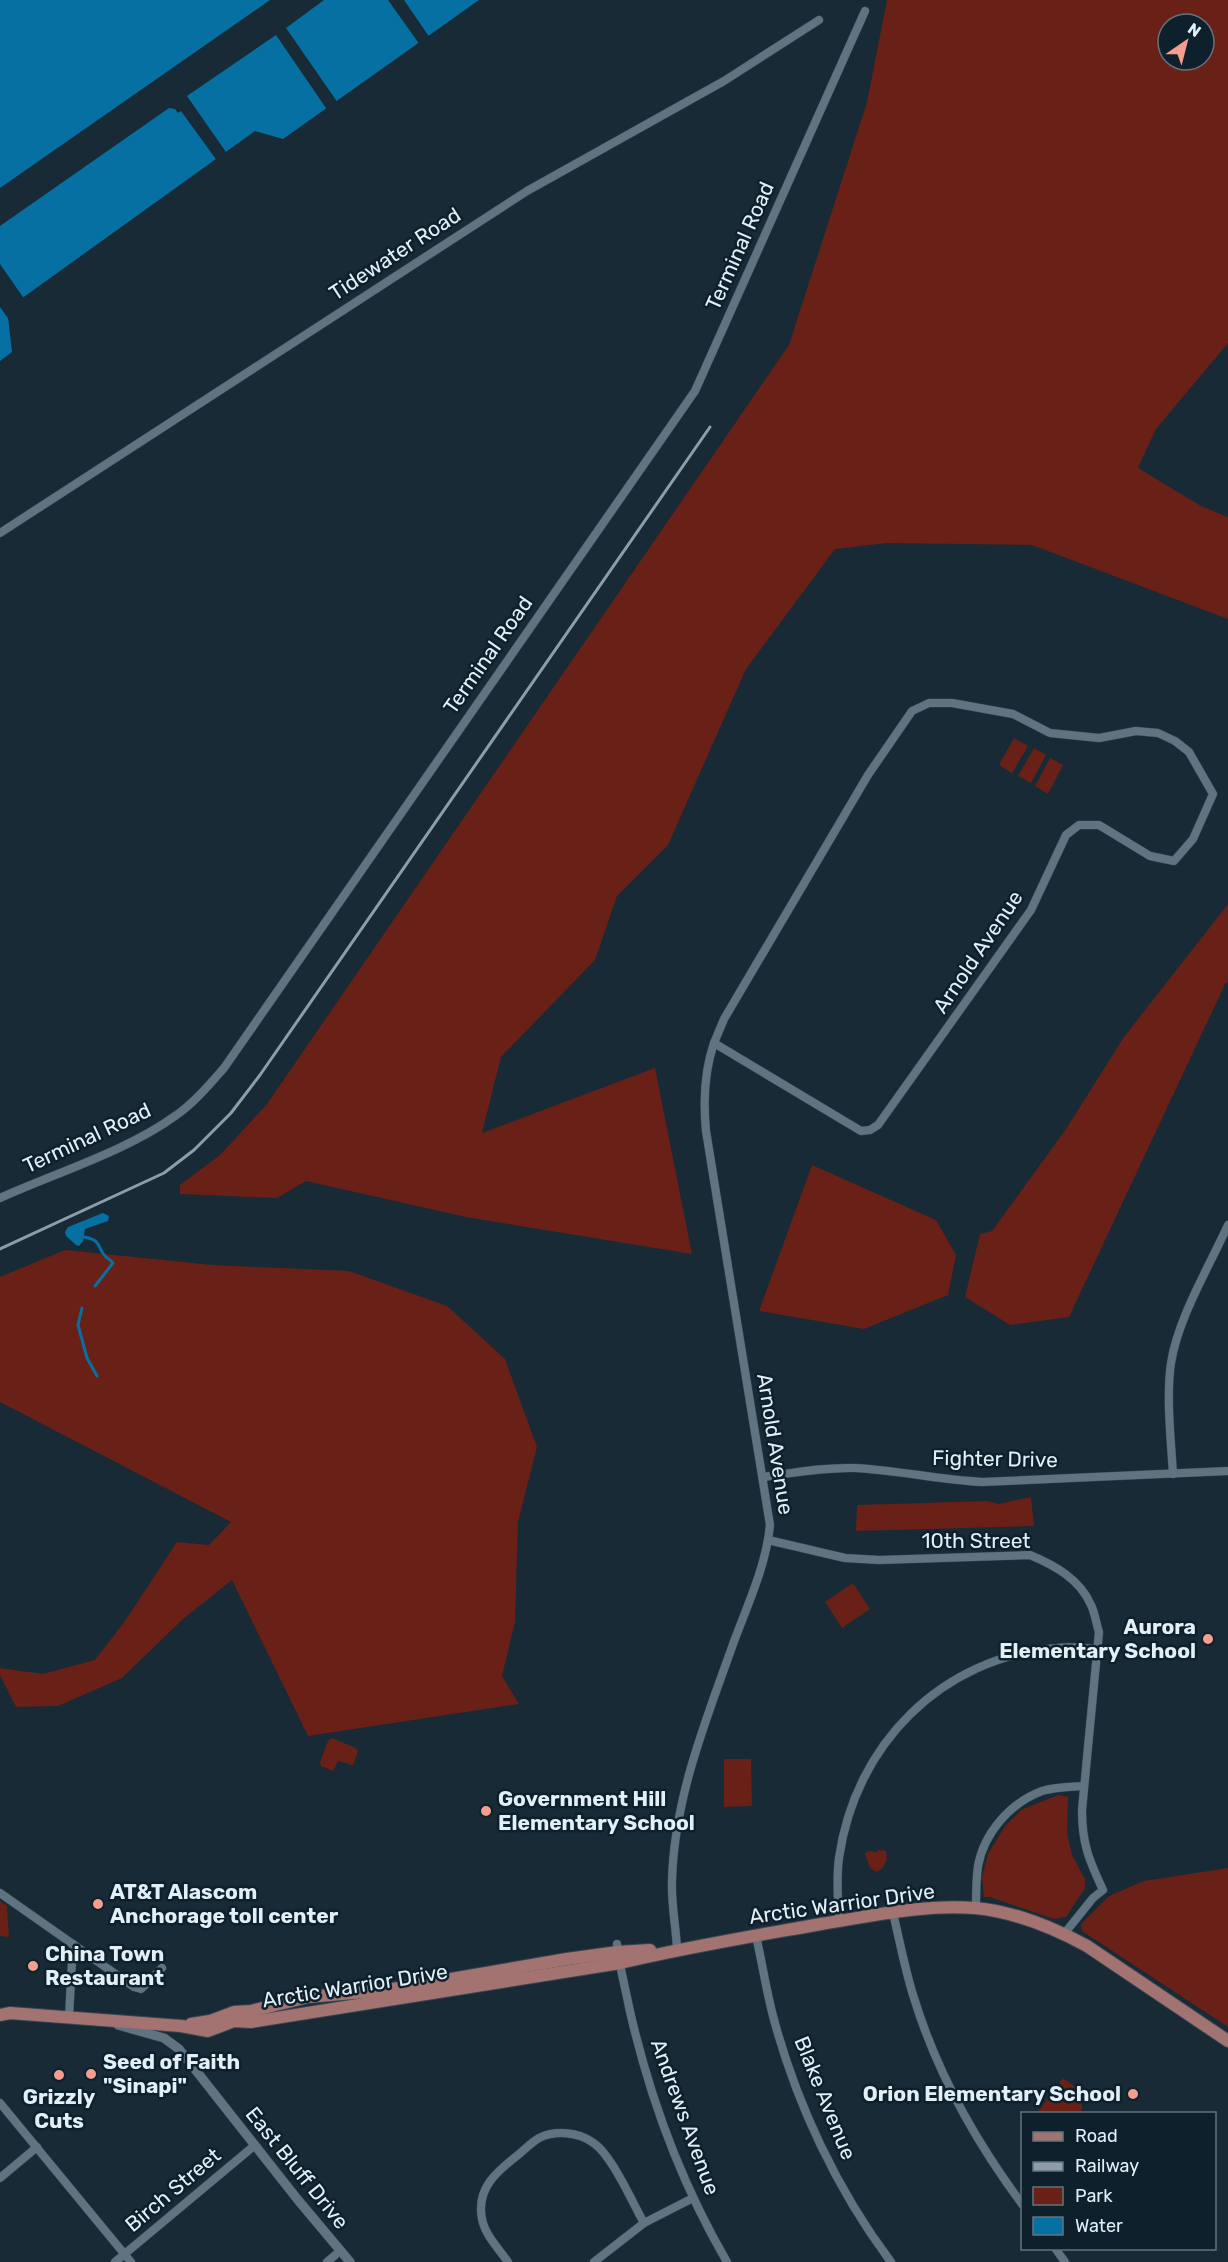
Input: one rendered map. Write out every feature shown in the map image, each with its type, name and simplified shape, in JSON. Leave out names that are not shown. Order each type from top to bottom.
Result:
[{"type":"main road","name":"Arctic Warrior Drive","points":[[0,2015],[10,2013],[69,2017],[181,2026],[208,2031],[234,2020],[251,2022],[618,1953],[677,1949],[894,1913],[935,1908],[976,1908],[1022,1917],[1087,1946],[1228,2041]]},
{"type":"street","name":"Terminal Road","points":[[0,1197],[142,1137],[175,1116],[201,1095],[224,1068],[695,391],[865,11]]},
{"type":"street","name":"Tidewater Road","points":[[0,533],[517,197],[724,81],[819,20]]},
{"type":"street","name":"Arnold Avenue","points":[[677,1949],[672,1881],[679,1811],[698,1745],[768,1540],[770,1525],[706,1131],[704,1084],[714,1042],[724,1019],[868,775],[912,711],[929,703],[952,703],[1013,714],[1050,733],[1099,738],[1136,731],[1158,733],[1175,741],[1189,752],[1213,794],[1193,839],[1174,861],[1150,856],[1099,825],[1079,825],[1066,835],[1031,910],[892,1107],[878,1125],[870,1130],[861,1131],[714,1042]]},
{"type":"street","points":[[1173,1474],[1170,1399],[1170,1366],[1173,1352],[1188,1311],[1228,1226]]},
{"type":"street","name":"Fighter Drive","points":[[763,1477],[856,1468],[982,1482],[1228,1471]]},
{"type":"street","name":"10th Street","points":[[768,1540],[845,1558],[879,1560],[1030,1555],[1051,1564],[1081,1589],[1091,1605],[1099,1632],[1082,1827],[1084,1848],[1103,1890],[1093,1898],[1064,1934]]},
{"type":"street","points":[[839,1921],[838,1860],[845,1822],[857,1790],[875,1756],[897,1727],[925,1701],[952,1682],[981,1667],[1010,1656],[1058,1647],[1098,1649]]},
{"type":"street","points":[[976,1908],[981,1854],[987,1840],[1004,1816],[1015,1806],[1042,1791],[1084,1786]]},
{"type":"street","points":[[0,1893],[134,1986],[141,1989],[162,1968]]},
{"type":"street","points":[[894,1913],[914,1998],[942,2069],[977,2139],[1021,2201]]},
{"type":"street","name":"Blake Avenue","points":[[756,1936],[774,2016],[802,2101],[849,2197],[891,2262]]},
{"type":"street","points":[[69,2017],[73,1944]]},
{"type":"street","name":"Andrews Avenue","points":[[618,1953],[635,2032],[652,2094],[693,2198],[727,2262]]},
{"type":"street","name":"East Bluff Drive","points":[[102,2021],[171,2041],[188,2058],[350,2262]]},
{"type":"street","points":[[0,2103],[131,2262]]},
{"type":"street","points":[[508,2262],[486,2230],[482,2219],[483,2193],[497,2171],[539,2138],[568,2133],[593,2142],[604,2152],[644,2223]]},
{"type":"street","name":"Birch Street","points":[[115,2262],[255,2145]]},
{"type":"street","points":[[0,2178],[37,2147]]},
{"type":"street","points":[[594,2262],[644,2223],[693,2198]]},
{"type":"street","points":[[327,2262],[340,2250]]},
{"type":"green space","points":[[887,0],[1228,0],[1228,343],[1156,429],[1138,468],[1201,506],[1228,517],[1228,619],[1032,545],[887,543],[835,549],[746,669],[668,845],[617,896],[595,960],[501,1057],[482,1133],[655,1068],[692,1254],[466,1217],[306,1181],[277,1198],[180,1194],[180,1185],[220,1155],[267,1104],[789,345],[867,102]]},
{"type":"green space","points":[[1014,738],[1028,746],[1012,773],[999,765]]},
{"type":"green space","points":[[1034,748],[1046,755],[1031,783],[1018,776]]},
{"type":"green space","points":[[1050,758],[1063,765],[1048,794],[1035,786]]},
{"type":"green space","points":[[1228,904],[1228,983],[1226,982],[1069,1317],[1010,1325],[965,1297],[980,1234],[992,1231],[1066,1129],[1124,1037]]},
{"type":"green space","points":[[812,1165],[936,1220],[956,1255],[948,1295],[864,1329],[759,1311]]},
{"type":"green space","points":[[65,1250],[212,1265],[349,1271],[447,1306],[505,1359],[537,1447],[518,1522],[515,1622],[502,1676],[519,1704],[308,1736],[232,1580],[183,1619],[122,1678],[58,1706],[16,1707],[0,1675],[0,1668],[43,1674],[95,1660],[125,1621],[177,1542],[209,1545],[231,1522],[0,1402],[0,1277]]},
{"type":"green space","points":[[1031,1497],[1034,1526],[856,1531],[857,1505],[988,1501],[999,1504]]},
{"type":"green space","points":[[853,1583],[870,1609],[842,1628],[825,1602]]},
{"type":"green space","points":[[332,1738],[356,1748],[358,1752],[353,1765],[338,1761],[333,1771],[321,1766],[320,1762],[328,1741]]},
{"type":"green space","points":[[724,1759],[751,1759],[752,1806],[724,1807]]},
{"type":"green space","points":[[1058,1795],[1068,1797],[1067,1833],[1072,1855],[1085,1879],[1085,1888],[1066,1917],[1054,1919],[984,1897],[982,1877],[988,1854],[1005,1826],[1021,1810]]},
{"type":"green space","points":[[868,1851],[886,1851],[887,1860],[882,1869],[876,1872],[870,1868],[865,1854]]},
{"type":"green space","points":[[1228,1868],[1228,2027],[1082,1931],[1081,1924],[1109,1896],[1144,1881]]},
{"type":"green space","points":[[0,1901],[7,1906],[9,1937],[0,1936]]},
{"type":"green space","points":[[1063,2078],[1077,2088],[1075,2096],[1082,2105],[1081,2112],[1038,2112]]},
{"type":"water","points":[[0,0],[479,0],[283,139],[255,131],[7,309],[12,352],[0,361]]},
{"type":"water","points":[[103,1213],[109,1216],[108,1221],[85,1229],[83,1241],[79,1246],[66,1236],[65,1232],[68,1227]]},
{"type":"pier","points":[[270,0],[324,0],[286,28],[338,103],[328,111],[276,35],[187,96],[228,155],[218,162],[181,111],[178,113],[175,109],[169,108],[0,226],[0,188]]},
{"type":"pier","points":[[388,0],[404,0],[430,38],[420,45]]},
{"type":"pier","points":[[0,264],[25,300],[10,311],[12,324],[0,307]]},
{"type":"waterway","points":[[84,1237],[94,1240],[103,1254],[113,1263],[95,1286]]},
{"type":"waterway","points":[[82,1308],[78,1325],[87,1358],[97,1376]]},
{"type":"railway","points":[[0,1249],[164,1173],[194,1150],[231,1113],[260,1075],[710,427]]},
{"type":"place","name":"Aurora Elementary School","points":[[1208,1639]]},
{"type":"place","name":"Government Hill Elementary School","points":[[486,1811]]},
{"type":"place","name":"AT&T Alascom Anchorage toll center","points":[[98,1904]]},
{"type":"place","name":"China Town Restaurant","points":[[33,1966]]},
{"type":"place","name":"Seed of Faith \"Sinapi\"","points":[[91,2074]]},
{"type":"place","name":"Grizzly Cuts","points":[[59,2075]]},
{"type":"place","name":"Orion Elementary School","points":[[1133,2094]]}]
